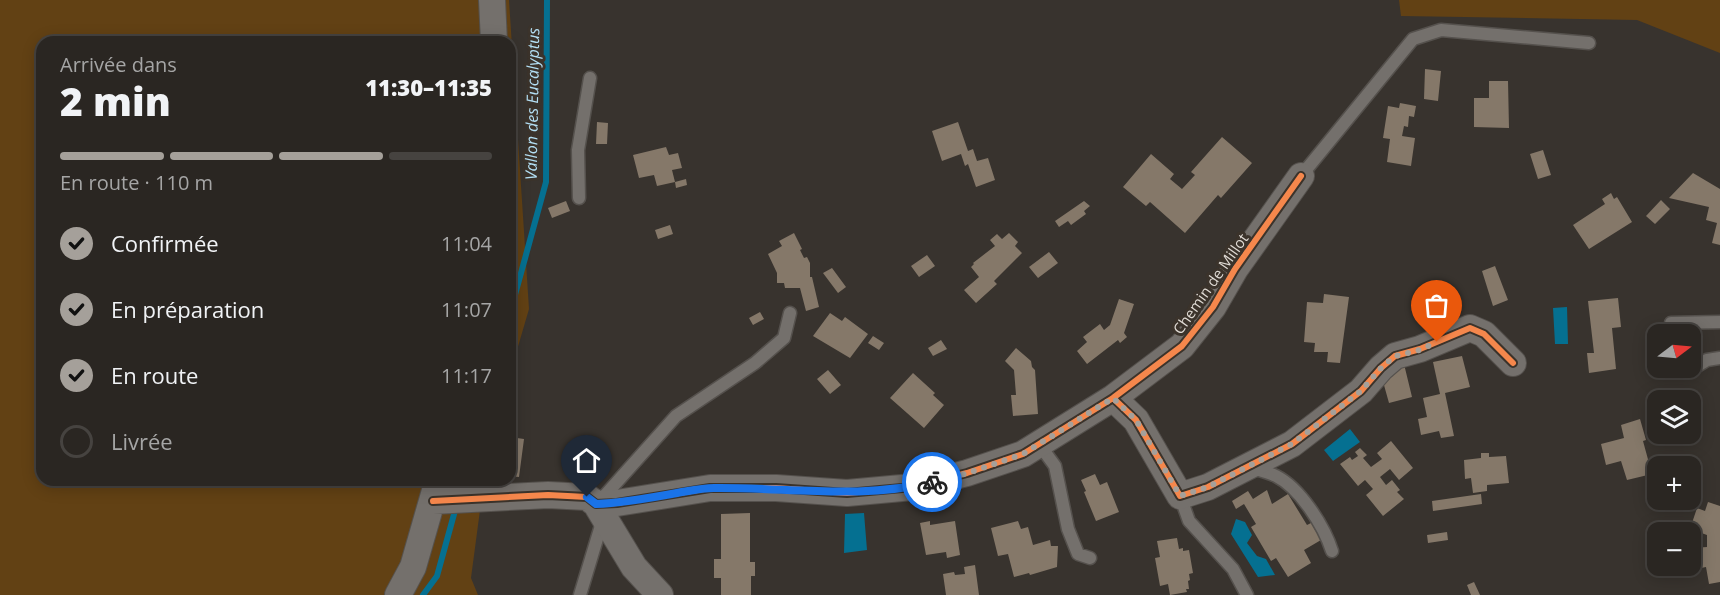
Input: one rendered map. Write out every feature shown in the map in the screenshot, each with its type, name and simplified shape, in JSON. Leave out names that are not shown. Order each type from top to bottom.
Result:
[{"type":"street","points":[[492,0],[494,36]]},
{"type":"street","name":"Chemin de Millot","points":[[440,493],[478,498],[548,495],[587,497],[599,511],[617,503],[710,488],[776,488],[847,493],[914,487],[1023,454],[1113,398],[1182,346],[1214,307],[1235,269],[1301,176]]},
{"type":"street","points":[[1113,398],[1136,420],[1180,496],[1208,487],[1292,444],[1361,391],[1395,356],[1420,350],[1470,328],[1484,334],[1513,363]]},
{"type":"street","points":[[398,595],[413,567],[440,493]]},
{"type":"street","points":[[599,511],[634,567],[660,595]]},
{"type":"lane","points":[[1301,176],[1413,39],[1441,30],[1589,43]]},
{"type":"lane","points":[[579,198],[578,150],[590,78]]},
{"type":"lane","points":[[580,595],[599,511],[676,416],[755,363],[784,338],[790,313]]},
{"type":"lane","points":[[1671,323],[1720,322]]},
{"type":"lane","points":[[1039,444],[1055,466],[1068,529],[1078,554],[1090,558]]},
{"type":"lane","points":[[1248,466],[1279,477],[1304,500],[1329,540],[1332,551]]},
{"type":"lane","points":[[1180,496],[1189,521],[1233,569],[1247,595]]},
{"type":"shaded area","points":[[0,0],[509,0],[511,36],[36,36],[36,486],[483,486],[471,578],[478,595],[0,595]]},
{"type":"shaded area","points":[[1399,0],[1720,0],[1720,53],[1637,20],[1401,16]]},
{"type":"shaded area","points":[[516,108],[529,309],[516,353]]},
{"type":"water","points":[[1567,307],[1568,344],[1555,344],[1553,308]]},
{"type":"water","points":[[1350,429],[1360,442],[1333,461],[1324,450]]},
{"type":"water","points":[[864,513],[867,550],[844,553],[845,514]]},
{"type":"water","points":[[1236,519],[1245,522],[1252,535],[1247,543],[1257,556],[1266,559],[1275,575],[1258,577],[1231,534]]},
{"type":"building","points":[[1425,69],[1441,71],[1438,101],[1424,99]]},
{"type":"building","points":[[1489,81],[1508,81],[1509,128],[1474,127],[1474,98],[1489,98]]},
{"type":"building","points":[[1400,103],[1416,106],[1414,117],[1409,116],[1408,127],[1404,126],[1402,136],[1415,138],[1411,166],[1387,162],[1390,139],[1383,138],[1388,106],[1399,108]]},
{"type":"building","points":[[597,122],[608,123],[607,144],[596,144]]},
{"type":"building","points":[[958,122],[968,151],[973,149],[977,161],[988,158],[995,180],[976,187],[968,164],[965,166],[961,154],[942,161],[932,131]]},
{"type":"building","points":[[1222,137],[1252,163],[1221,198],[1218,195],[1185,233],[1150,202],[1146,206],[1123,187],[1151,154],[1174,174],[1170,179],[1182,189],[1195,175],[1191,172]]},
{"type":"building","points":[[666,147],[669,155],[678,153],[682,168],[672,170],[675,182],[657,186],[654,175],[639,178],[633,155]]},
{"type":"building","points":[[1543,150],[1551,175],[1538,179],[1530,154]]},
{"type":"building","points":[[1693,173],[1720,189],[1720,245],[1712,243],[1717,223],[1706,220],[1709,207],[1669,198]]},
{"type":"building","points":[[686,179],[687,185],[676,188],[675,182]]},
{"type":"building","points":[[1611,193],[1614,199],[1617,197],[1632,222],[1589,249],[1573,225],[1605,204],[1602,199]]},
{"type":"building","points":[[1661,200],[1670,209],[1655,224],[1646,216]]},
{"type":"building","points":[[566,201],[570,211],[552,218],[548,208]]},
{"type":"building","points":[[1084,201],[1090,206],[1084,211],[1086,214],[1071,225],[1068,221],[1059,227],[1055,221]]},
{"type":"building","points":[[670,225],[673,234],[658,239],[655,230]]},
{"type":"building","points":[[794,233],[804,258],[807,257],[810,263],[810,277],[812,277],[819,307],[806,311],[800,288],[785,288],[784,283],[777,283],[777,273],[768,254],[782,246],[779,241]]},
{"type":"building","points":[[1009,233],[1018,242],[1015,246],[1022,253],[994,281],[997,284],[976,303],[964,290],[979,277],[971,267],[995,246],[990,240],[997,234],[1002,239]]},
{"type":"building","points":[[1049,252],[1058,263],[1038,278],[1029,267]]},
{"type":"building","points":[[927,255],[935,266],[919,277],[911,266]]},
{"type":"building","points":[[1495,266],[1508,300],[1493,306],[1482,271]]},
{"type":"building","points":[[832,268],[846,287],[838,293],[823,273]]},
{"type":"building","points":[[1324,294],[1349,297],[1340,363],[1327,362],[1328,352],[1314,352],[1315,343],[1304,342],[1307,302],[1323,303]]},
{"type":"building","points":[[1618,298],[1621,327],[1612,328],[1616,369],[1589,373],[1587,353],[1594,353],[1588,301]]},
{"type":"building","points":[[1119,299],[1134,304],[1124,333],[1127,337],[1120,343],[1118,340],[1087,364],[1077,351],[1087,342],[1083,337],[1100,324],[1104,330],[1110,325]]},
{"type":"building","points":[[760,312],[764,319],[753,325],[749,318]]},
{"type":"building","points":[[830,313],[842,321],[845,317],[868,334],[850,358],[813,336]]},
{"type":"building","points":[[873,336],[884,343],[879,350],[868,343]]},
{"type":"building","points":[[941,340],[947,349],[933,356],[928,348]]},
{"type":"building","points":[[1016,348],[1031,361],[1035,370],[1038,414],[1013,416],[1011,395],[1016,395],[1014,370],[1005,361]]},
{"type":"building","points":[[1462,356],[1470,387],[1445,393],[1454,436],[1441,438],[1439,431],[1421,435],[1418,419],[1427,417],[1423,398],[1440,394],[1433,362]]},
{"type":"building","points":[[1404,364],[1412,397],[1389,403],[1382,378],[1393,376],[1391,368]]},
{"type":"building","points":[[828,370],[841,385],[830,394],[817,379]]},
{"type":"building","points":[[913,373],[935,393],[933,395],[944,405],[924,428],[890,398]]},
{"type":"building","points":[[1640,419],[1646,440],[1643,441],[1647,456],[1647,475],[1627,480],[1621,461],[1606,465],[1601,444],[1624,438],[1621,425]]},
{"type":"building","points":[[516,438],[524,439],[519,477],[516,477]]},
{"type":"building","points":[[1391,441],[1413,468],[1399,480],[1390,469],[1380,477],[1386,485],[1392,480],[1400,490],[1397,492],[1404,499],[1383,516],[1366,495],[1373,489],[1365,480],[1358,486],[1340,464],[1350,457],[1352,460],[1358,456],[1355,452],[1360,448],[1367,455],[1363,458],[1371,467],[1382,459],[1377,453]]},
{"type":"building","points":[[1481,453],[1489,453],[1489,457],[1506,456],[1509,483],[1487,485],[1487,491],[1473,493],[1471,478],[1465,479],[1464,460],[1481,458]]},
{"type":"building","points":[[1095,474],[1100,485],[1107,482],[1119,512],[1096,521],[1081,480]]},
{"type":"building","points":[[1267,490],[1272,504],[1288,494],[1307,525],[1311,523],[1321,540],[1304,550],[1311,563],[1288,577],[1276,558],[1271,561],[1251,527],[1256,524],[1244,504],[1236,509],[1232,501],[1248,491],[1253,499]]},
{"type":"building","points":[[1481,494],[1482,504],[1433,511],[1432,501]]},
{"type":"building","points":[[1708,502],[1720,506],[1720,582],[1709,584],[1706,567],[1701,568],[1701,547],[1707,547],[1707,535],[1701,533],[1701,522],[1692,522],[1696,510],[1705,511]]},
{"type":"building","points":[[750,513],[750,562],[755,562],[755,576],[751,576],[751,595],[721,595],[721,578],[714,578],[714,559],[721,559],[721,514]]},
{"type":"building","points":[[930,521],[930,525],[955,521],[960,555],[947,558],[946,552],[926,555],[920,523]]},
{"type":"building","points":[[1018,521],[1021,529],[1028,527],[1033,545],[1050,540],[1051,546],[1058,546],[1057,567],[1014,577],[1008,554],[998,556],[991,528]]},
{"type":"building","points":[[1447,532],[1448,540],[1428,543],[1427,535]]},
{"type":"building","points":[[1177,538],[1179,549],[1189,550],[1193,573],[1189,574],[1187,592],[1170,595],[1168,584],[1160,586],[1155,558],[1160,557],[1157,541]]},
{"type":"building","points":[[975,565],[979,595],[946,595],[943,574],[954,572],[955,575],[965,574],[964,567]]},
{"type":"building","points":[[1474,582],[1480,595],[1471,595],[1467,585]]},
{"type":"waterway","name":"Vallon des Eucalyptus","points":[[516,291],[546,182],[547,0]]},
{"type":"waterway","name":"Vallon des Eucalyptus","points":[[460,494],[462,486]]},
{"type":"waterway","name":"Vallon des Eucalyptus","points":[[423,595],[437,576],[456,507]]},
{"type":"cycle path","points":[[433,501],[548,495],[587,497],[596,504],[617,503],[710,488],[776,488],[847,493],[913,487],[967,473],[1023,454],[1113,398],[1182,346],[1213,307],[1235,269],[1301,176]]},
{"type":"cycle path","points":[[1113,398],[1136,420],[1180,496],[1208,487],[1292,444],[1361,391],[1395,356],[1420,349],[1470,328],[1484,334],[1513,363]]},
{"type":"way so far","points":[[932,482],[968,473],[1023,454],[1113,398],[1136,420],[1180,496],[1208,487],[1292,444],[1361,391],[1395,356],[1420,350],[1437,342]]},
{"type":"route","points":[[587,497],[596,504],[617,503],[710,488],[776,488],[847,493],[914,487],[932,482]]}]
